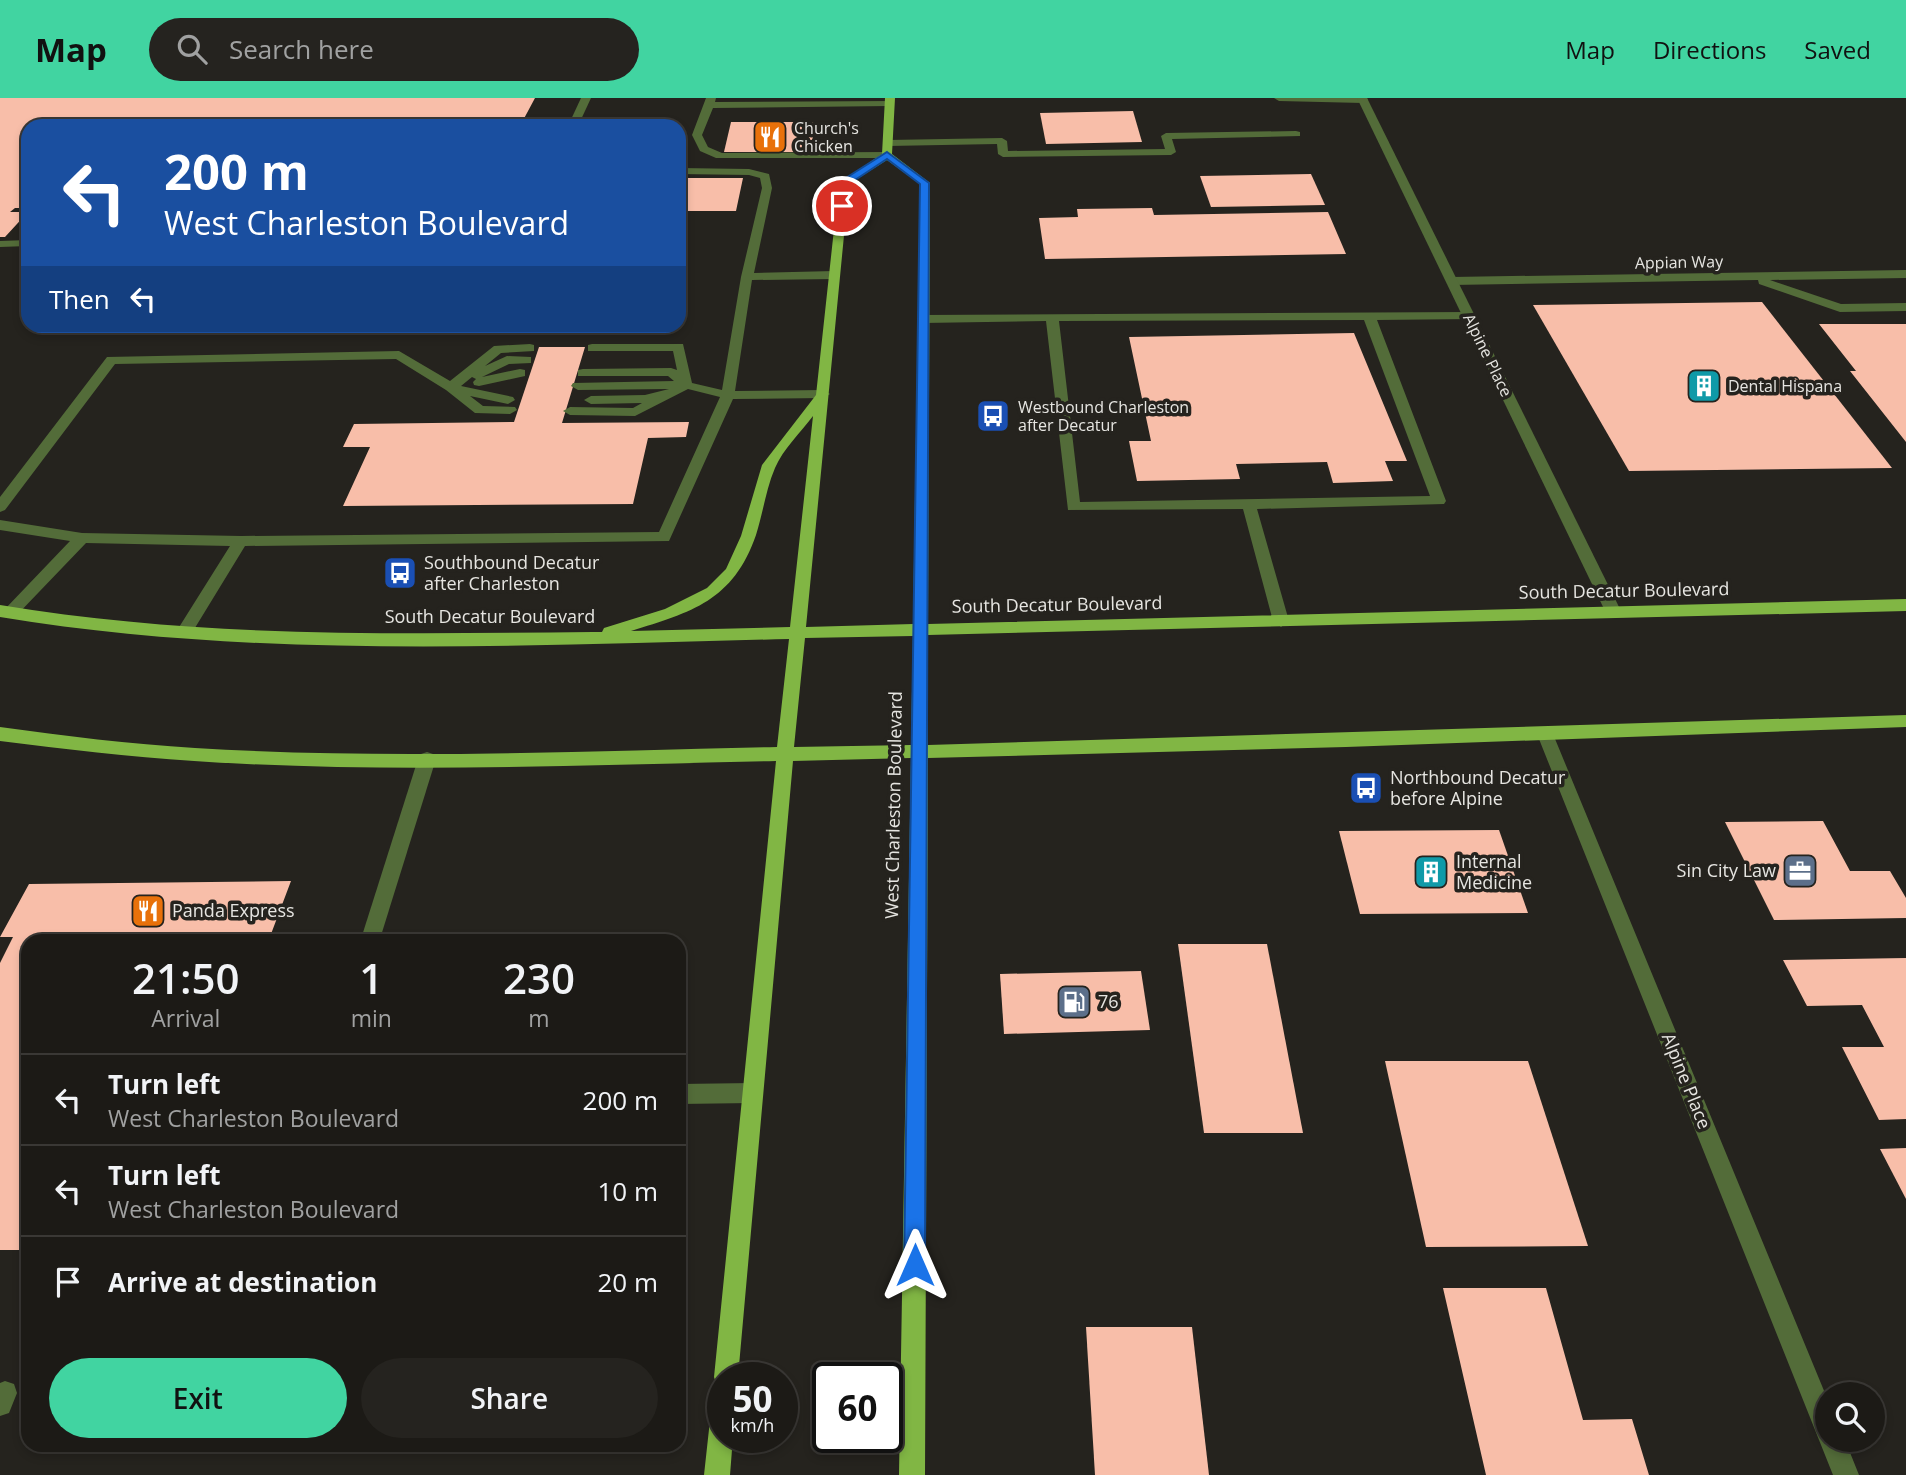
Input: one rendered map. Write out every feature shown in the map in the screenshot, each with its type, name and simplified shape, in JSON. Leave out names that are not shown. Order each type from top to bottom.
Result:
[{"type":"main road","points":[[727,1362],[785,754],[844,183],[887,149],[890,101]]},
{"type":"main road","name":"West Charleston Boulevard","points":[[887,149],[925,183],[912,1475]]},
{"type":"main road","points":[[593,638],[689,603],[712,592],[732,572],[748,536],[769,465],[822,394]]},
{"type":"main road","name":"South Decatur Boulevard","points":[[5,612],[88,624],[318,639],[593,638],[1906,605]]},
{"type":"main road","points":[[0,734],[197,757],[427,759],[919,752],[1906,721]]},
{"type":"main road","points":[[717,1475],[719,1453]]},
{"type":"street","points":[[576,119],[586,98]]},
{"type":"street","points":[[1279,98],[1363,99]]},
{"type":"street","name":"Alpine Place","points":[[1363,99],[1614,613]]},
{"type":"street","points":[[890,101],[710,101],[697,135],[704,149],[720,156],[1002,142],[1003,154],[1171,152],[1166,136],[1297,134]]},
{"type":"street","points":[[0,524],[82,538],[241,541],[664,537],[728,395],[747,277],[767,188],[765,176],[749,172],[686,172]]},
{"type":"street","points":[[0,244],[21,243]]},
{"type":"street","name":"Appian Way","points":[[1452,281],[1906,274]]},
{"type":"street","points":[[747,277],[834,275]]},
{"type":"street","points":[[1750,276],[1840,308],[1906,307]]},
{"type":"street","points":[[1052,317],[1073,507],[1439,501],[1369,316]]},
{"type":"street","points":[[923,319],[1469,316]]},
{"type":"street","points":[[679,347],[686,385],[671,372],[587,360],[679,347]]},
{"type":"street","points":[[451,387],[507,360],[528,354]]},
{"type":"street","points":[[0,507],[111,360],[399,355],[451,387],[480,410],[509,405]]},
{"type":"street","points":[[451,387],[520,373]]},
{"type":"street","points":[[686,385],[635,412],[574,399],[686,385],[728,395],[822,394]]},
{"type":"street","points":[[451,387],[515,387]]},
{"type":"street","points":[[1249,504],[1281,621]]},
{"type":"street","points":[[5,612],[82,538]]},
{"type":"street","points":[[184,632],[241,541]]},
{"type":"street","name":"Alpine Place","points":[[1545,734],[1815,1398]]},
{"type":"street","points":[[372,934],[427,759]]},
{"type":"street","points":[[686,1094],[753,1093]]},
{"type":"street","points":[[1837,1452],[1846,1475]]},
{"type":"building","points":[[0,98],[535,98],[524,119],[21,119],[21,208],[10,212],[21,212],[21,220],[5,237],[0,237]]},
{"type":"building","points":[[1133,111],[1142,142],[1046,144],[1040,113]]},
{"type":"building","name":"Church's Chicken","points":[[731,122],[815,122],[811,152],[724,152]]},
{"type":"building","points":[[1311,174],[1325,205],[1211,207],[1200,176]]},
{"type":"building","points":[[686,178],[743,178],[736,211],[686,211]]},
{"type":"building","points":[[1152,208],[1154,215],[1328,212],[1346,254],[1045,259],[1039,218],[1078,217],[1077,209]]},
{"type":"building","name":"Dental Hispana","points":[[1762,302],[1892,468],[1629,471],[1533,305]]},
{"type":"building","points":[[1819,324],[1906,324],[1906,442],[1850,371],[1856,371]]},
{"type":"building","points":[[1354,333],[1407,461],[1385,461],[1393,481],[1333,483],[1327,462],[1236,464],[1240,479],[1137,481],[1129,441],[1151,441],[1129,337]]},
{"type":"building","points":[[539,347],[585,347],[562,423],[689,422],[686,437],[648,438],[633,504],[343,506],[370,447],[343,447],[354,424],[514,422]]},
{"type":"building","name":"Sin City Law","points":[[1823,821],[1850,871],[1890,871],[1906,898],[1906,918],[1774,920],[1725,822]]},
{"type":"building","name":"Internal Medicine","points":[[1499,830],[1528,913],[1360,914],[1339,831]]},
{"type":"building","points":[[291,881],[271,934],[21,934],[21,1250],[0,1250],[0,963],[13,937],[0,937],[29,884]]},
{"type":"building","points":[[1178,944],[1267,944],[1303,1133],[1204,1133]]},
{"type":"building","points":[[1906,958],[1906,1119],[1879,1120],[1842,1047],[1884,1047],[1862,1005],[1807,1006],[1783,960]]},
{"type":"building","points":[[1141,971],[1150,1030],[1004,1034],[1000,974]]},
{"type":"building","points":[[1385,1061],[1528,1061],[1588,1246],[1426,1247]]},
{"type":"building","points":[[1906,1148],[1906,1199],[1880,1149]]},
{"type":"building","points":[[1443,1288],[1546,1288],[1583,1420],[1632,1419],[1649,1475],[1486,1475]]},
{"type":"building","points":[[1086,1327],[1192,1327],[1209,1475],[1095,1475]]},
{"type":"place","name":"Church's Chicken","points":[[770,137]]},
{"type":"place","name":"Dental Hispana","points":[[1704,386]]},
{"type":"place","name":"Westbound Charleston after Decatur","points":[[993,416]]},
{"type":"place","name":"Southbound Decatur after Charleston","points":[[400,573]]},
{"type":"place","name":"Northbound Decatur before Alpine","points":[[1366,788]]},
{"type":"place","name":"Sin City Law","points":[[1800,871]]},
{"type":"place","name":"Internal Medicine","points":[[1431,872]]},
{"type":"place","name":"Panda Express","points":[[148,911]]},
{"type":"place","name":"76","points":[[1074,1002]]},
{"type":"route","points":[[842,206],[844,183],[887,155],[925,183],[915,1265]]}]
